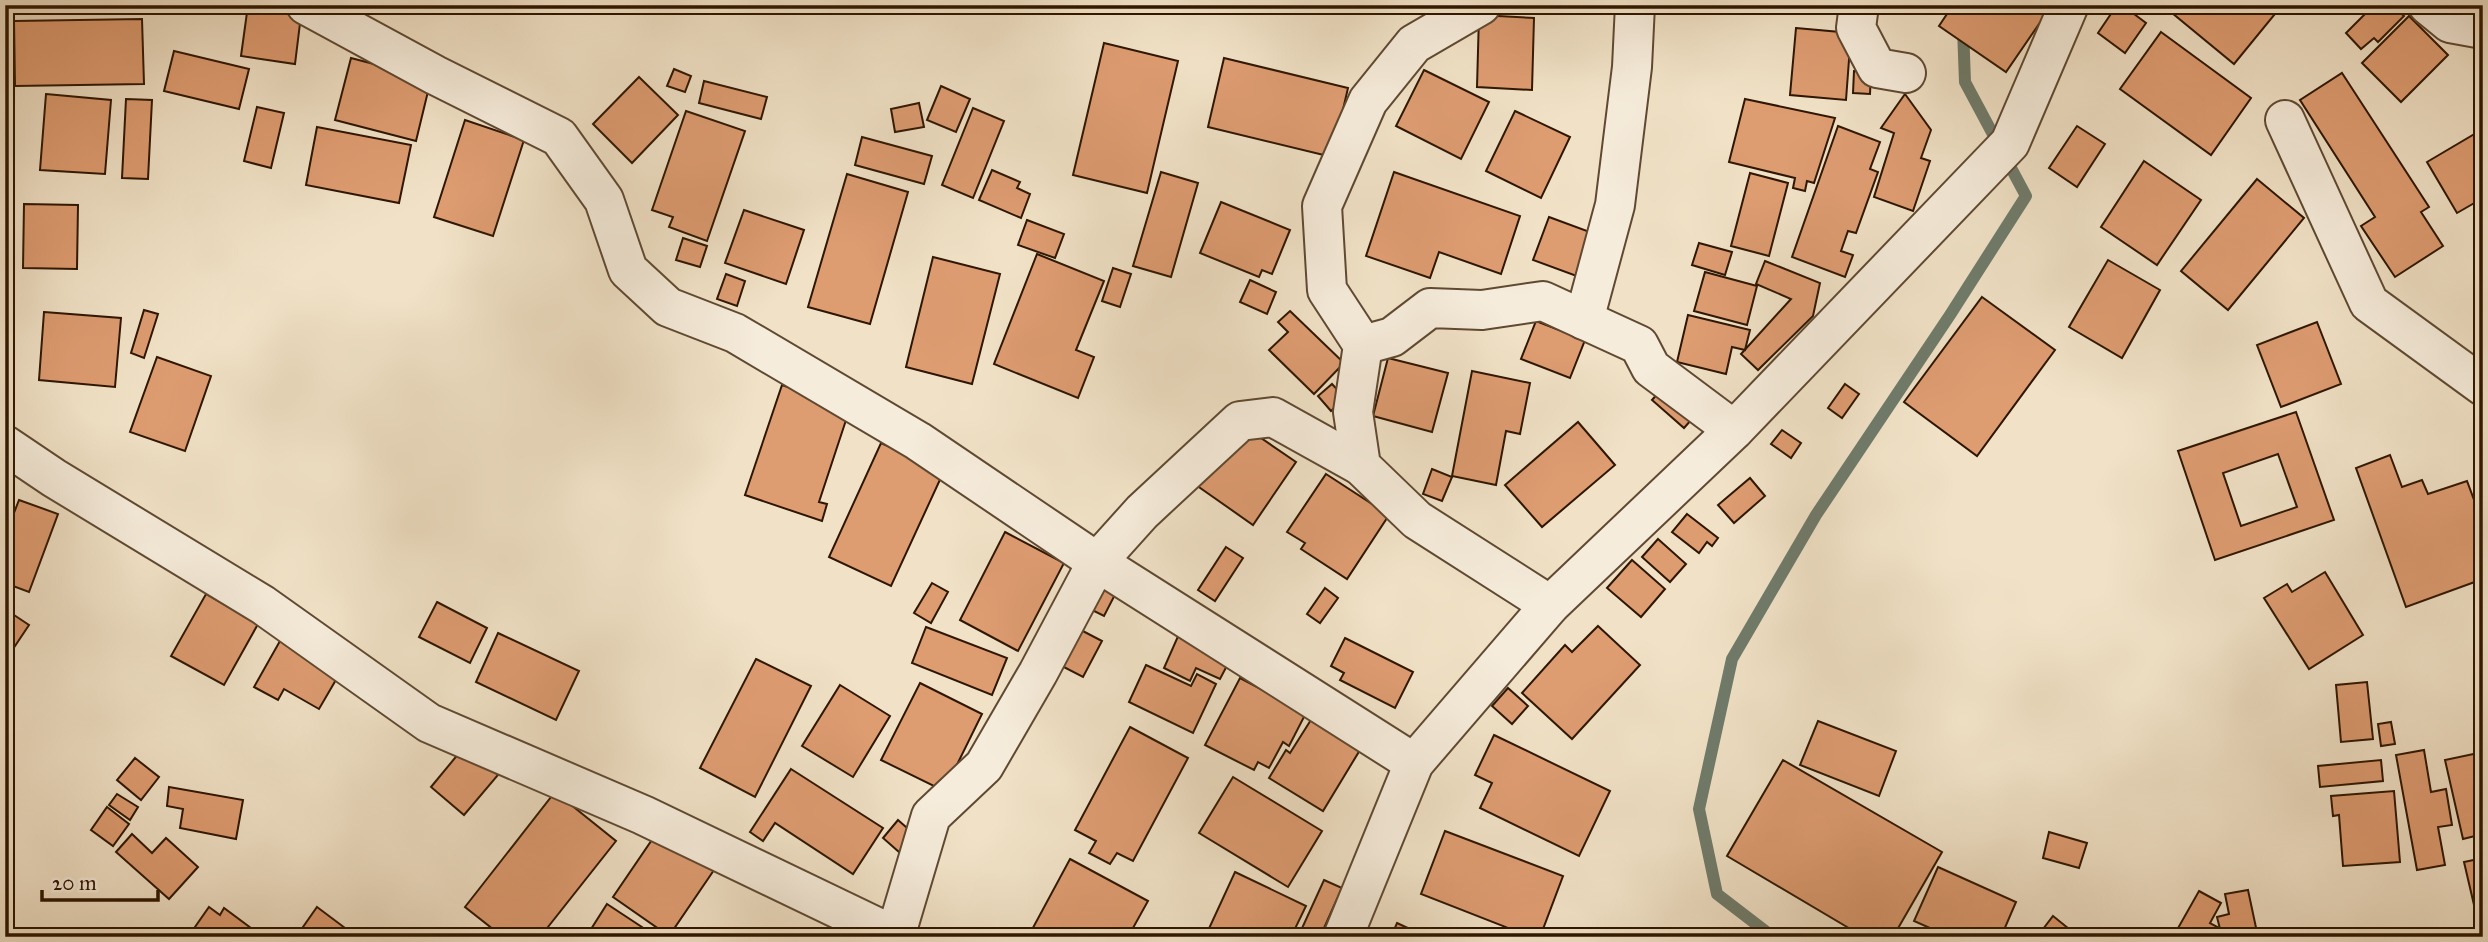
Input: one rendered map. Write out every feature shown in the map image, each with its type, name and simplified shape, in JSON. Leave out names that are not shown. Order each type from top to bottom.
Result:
[{"type":"street","points":[[306,5],[435,75],[559,137],[604,200],[628,270],[668,307],[735,333],[918,441],[1097,562],[1414,763]]},
{"type":"street","points":[[1362,466],[1353,412],[1363,345],[1327,290],[1322,206],[1368,101],[1414,44],[1482,5]]},
{"type":"street","points":[[1584,320],[1615,205],[1632,67],[1635,5]]},
{"type":"street","points":[[1859,5],[1856,28],[1877,68],[1906,73]]},
{"type":"street","points":[[1343,937],[1414,763],[1550,605],[1734,430],[2010,143],[2069,5]]},
{"type":"street","points":[[2428,5],[2449,23],[2483,29]]},
{"type":"street","points":[[2285,120],[2370,303],[2483,386]]},
{"type":"street","points":[[1363,345],[1392,337],[1430,308],[1482,310],[1543,301],[1639,345],[1651,368],[1734,430]]},
{"type":"street","points":[[5,445],[54,478],[263,605],[429,723],[643,815],[896,936],[931,816],[984,766],[1038,673],[1097,562],[1142,513],[1240,421],[1273,417],[1362,466],[1417,520],[1550,605]]},
{"type":"building","points":[[150,5],[225,5],[224,14],[149,10]]},
{"type":"building","points":[[248,5],[302,7],[295,64],[241,56]]},
{"type":"building","points":[[1953,5],[2040,5],[2048,11],[2006,72],[1939,26]]},
{"type":"building","points":[[2117,5],[2122,5],[2146,23],[2125,53],[2098,33]]},
{"type":"building","points":[[2168,5],[2264,5],[2275,14],[2234,64],[2166,8]]},
{"type":"building","points":[[2374,5],[2393,5],[2404,16],[2378,42],[2374,38],[2361,49],[2346,33]]},
{"type":"building","points":[[1479,15],[1534,18],[1532,90],[1477,87]]},
{"type":"building","points":[[2409,16],[2448,55],[2401,102],[2362,63]]},
{"type":"building","points":[[142,19],[144,84],[15,86],[14,21]]},
{"type":"building","points":[[1796,28],[1851,33],[1846,100],[1790,95]]},
{"type":"building","points":[[2161,32],[2251,98],[2211,155],[2120,89]]},
{"type":"building","points":[[1104,43],[1178,61],[1147,193],[1073,175]]},
{"type":"building","points":[[174,51],[249,69],[239,109],[164,91]]},
{"type":"building","points":[[351,58],[431,79],[416,141],[335,120]]},
{"type":"building","points":[[1224,58],[1348,88],[1332,157],[1208,127]]},
{"type":"building","points":[[674,69],[691,76],[685,92],[667,86]]},
{"type":"building","points":[[1424,70],[1489,102],[1461,159],[1396,126]]},
{"type":"building","points":[[1854,71],[1871,72],[1870,94],[1853,93]]},
{"type":"building","points":[[2342,73],[2429,207],[2421,212],[2443,246],[2395,277],[2361,226],[2375,217],[2300,100]]},
{"type":"building","points":[[639,77],[678,115],[632,163],[593,124]]},
{"type":"building","points":[[704,81],[767,97],[761,119],[699,103]]},
{"type":"building","points":[[941,86],[970,99],[956,132],[927,120]]},
{"type":"building","points":[[46,94],[111,100],[105,174],[40,170]]},
{"type":"building","points":[[1905,94],[1931,130],[1921,158],[1930,161],[1913,211],[1874,197],[1894,133],[1881,128]]},
{"type":"building","points":[[126,99],[152,100],[148,179],[122,178]]},
{"type":"building","points":[[1745,99],[1835,118],[1814,183],[1807,181],[1805,191],[1793,188],[1795,178],[1729,162]]},
{"type":"building","points":[[919,103],[924,127],[895,132],[891,109]]},
{"type":"building","points":[[257,107],[284,113],[271,168],[244,161]]},
{"type":"building","points":[[973,108],[1004,121],[973,198],[942,185]]},
{"type":"building","points":[[686,111],[745,131],[707,241],[669,227],[673,217],[652,210]]},
{"type":"building","points":[[1515,111],[1570,137],[1541,198],[1486,171]]},
{"type":"building","points":[[465,120],[524,140],[493,236],[434,217]]},
{"type":"building","points":[[1838,126],[1880,142],[1870,169],[1878,172],[1856,233],[1848,231],[1841,251],[1853,255],[1845,277],[1792,257]]},
{"type":"building","points":[[2077,126],[2105,144],[2077,187],[2049,168]]},
{"type":"building","points":[[317,127],[411,145],[399,203],[306,185]]},
{"type":"building","points":[[2483,129],[2483,198],[2457,213],[2427,162]]},
{"type":"building","points":[[862,137],[932,156],[924,184],[855,165]]},
{"type":"building","points":[[2144,161],[2201,200],[2157,265],[2101,227]]},
{"type":"building","points":[[992,170],[1020,182],[1017,188],[1030,194],[1021,218],[979,200]]},
{"type":"building","points":[[1161,172],[1198,183],[1171,277],[1133,266]]},
{"type":"building","points":[[1394,172],[1520,216],[1501,274],[1439,252],[1430,278],[1366,256]]},
{"type":"building","points":[[1750,173],[1788,183],[1769,256],[1731,246]]},
{"type":"building","points":[[847,174],[908,192],[870,324],[808,307]]},
{"type":"building","points":[[2257,179],[2304,218],[2228,310],[2181,271]]},
{"type":"building","points":[[1221,202],[1290,230],[1272,274],[1262,270],[1259,277],[1200,253]]},
{"type":"building","points":[[24,204],[78,205],[77,269],[23,268]]},
{"type":"building","points":[[744,210],[804,230],[786,284],[725,263]]},
{"type":"building","points":[[1549,217],[1598,235],[1582,278],[1533,260]]},
{"type":"building","points":[[1027,220],[1064,234],[1055,258],[1018,245]]},
{"type":"building","points":[[683,238],[707,246],[700,267],[676,260]]},
{"type":"building","points":[[1699,243],[1732,252],[1725,275],[1692,265]]},
{"type":"building","points":[[1037,254],[1104,281],[1076,350],[1094,357],[1078,398],[994,364]]},
{"type":"building","points":[[933,257],[1000,274],[972,384],[906,367]]},
{"type":"building","points":[[2108,260],[2160,290],[2122,358],[2069,327]]},
{"type":"building","points":[[1765,261],[1820,283],[1813,316],[1758,370],[1741,354],[1791,299],[1756,284]]},
{"type":"building","points":[[1113,268],[1131,274],[1120,307],[1102,301]]},
{"type":"building","points":[[1705,272],[1757,286],[1747,325],[1694,311]]},
{"type":"building","points":[[726,274],[745,281],[737,306],[717,299]]},
{"type":"building","points":[[1250,280],[1276,292],[1267,314],[1240,302]]},
{"type":"building","points":[[1982,297],[2055,350],[1977,456],[1904,402]]},
{"type":"building","points":[[144,310],[158,314],[144,358],[131,353]]},
{"type":"building","points":[[1290,311],[1344,363],[1314,394],[1269,350],[1288,332],[1278,322]]},
{"type":"building","points":[[44,312],[121,318],[115,387],[39,380]]},
{"type":"building","points":[[1688,315],[1750,330],[1745,350],[1732,347],[1726,374],[1677,362]]},
{"type":"building","points":[[1536,321],[1585,340],[1570,378],[1521,359]]},
{"type":"building","points":[[2317,322],[2341,384],[2281,407],[2257,345]]},
{"type":"building","points":[[157,357],[211,376],[185,451],[130,432]]},
{"type":"building","points":[[1388,358],[1448,373],[1432,432],[1373,416]]},
{"type":"building","points":[[1472,371],[1530,383],[1520,434],[1506,431],[1496,485],[1452,476]]},
{"type":"building","points":[[1667,383],[1699,411],[1684,428],[1652,400]]},
{"type":"building","points":[[1332,384],[1345,398],[1331,411],[1318,396]]},
{"type":"building","points":[[1845,384],[1859,394],[1842,418],[1828,408]]},
{"type":"building","points":[[782,385],[850,408],[819,502],[827,504],[822,521],[745,495]]},
{"type":"building","points":[[2296,412],[2334,520],[2215,560],[2178,451]],"holes":[[[2278,454],[2297,507],[2241,526],[2223,473]]]},
{"type":"building","points":[[1578,422],[1615,465],[1542,527],[1505,485]]},
{"type":"building","points":[[1239,423],[1296,462],[1253,525],[1196,485]]},
{"type":"building","points":[[1782,430],[1801,443],[1791,458],[1771,444]]},
{"type":"building","points":[[881,443],[944,471],[891,586],[829,557]]},
{"type":"building","points":[[2390,455],[2402,487],[2422,480],[2428,494],[2467,481],[2483,524],[2483,579],[2406,607],[2356,468]]},
{"type":"building","points":[[1432,469],[1452,477],[1442,501],[1423,494]]},
{"type":"building","points":[[1326,474],[1389,515],[1347,579],[1301,549],[1305,543],[1287,532]]},
{"type":"building","points":[[1750,478],[1765,496],[1734,523],[1718,505]]},
{"type":"building","points":[[19,500],[58,514],[29,592],[5,583],[5,536]]},
{"type":"building","points":[[1687,514],[1718,538],[1712,546],[1707,542],[1699,553],[1672,532]]},
{"type":"building","points":[[1005,532],[1064,563],[1018,651],[960,620]]},
{"type":"building","points":[[1658,539],[1686,564],[1670,582],[1642,557]]},
{"type":"building","points":[[1226,547],[1243,558],[1215,601],[1198,590]]},
{"type":"building","points":[[1632,560],[1665,589],[1641,617],[1607,588]]},
{"type":"building","points":[[1100,572],[1121,583],[1104,616],[1082,605]]},
{"type":"building","points":[[2325,572],[2363,635],[2309,669],[2264,598],[2287,584],[2292,592]]},
{"type":"building","points":[[932,583],[948,592],[931,623],[914,613]]},
{"type":"building","points":[[1325,588],[1338,598],[1320,623],[1307,614]]},
{"type":"building","points":[[206,594],[258,624],[224,685],[171,656]]},
{"type":"building","points":[[437,602],[487,628],[470,663],[419,637]]},
{"type":"building","points":[[5,609],[29,625],[5,661]]},
{"type":"building","points":[[1598,626],[1640,665],[1572,739],[1522,693],[1565,645],[1572,652]]},
{"type":"building","points":[[926,627],[1007,658],[992,695],[912,663]]},
{"type":"building","points":[[1077,628],[1102,641],[1083,677],[1058,664]]},
{"type":"building","points":[[285,632],[344,666],[319,709],[284,689],[278,700],[254,687]]},
{"type":"building","points":[[498,633],[579,671],[556,720],[476,682]]},
{"type":"building","points":[[1179,634],[1231,658],[1220,679],[1196,668],[1190,681],[1164,668]]},
{"type":"building","points":[[1345,638],[1413,672],[1395,708],[1340,680],[1344,673],[1331,666]]},
{"type":"building","points":[[756,659],[811,686],[755,797],[700,768]]},
{"type":"building","points":[[1146,665],[1191,686],[1197,674],[1216,684],[1193,733],[1129,702]]},
{"type":"building","points":[[1240,678],[1306,713],[1289,746],[1283,742],[1269,768],[1258,762],[1254,770],[1205,745]]},
{"type":"building","points":[[2367,682],[2373,739],[2341,742],[2336,685]]},
{"type":"building","points":[[920,683],[982,714],[944,791],[881,760]]},
{"type":"building","points":[[840,685],[890,716],[853,777],[802,746]]},
{"type":"building","points":[[1508,688],[1528,706],[1512,724],[1492,706]]},
{"type":"building","points":[[1314,715],[1363,745],[1323,811],[1269,778],[1286,750],[1290,753]]},
{"type":"building","points":[[1818,721],[1896,751],[1879,796],[1800,765]]},
{"type":"building","points":[[2391,722],[2395,744],[2381,746],[2378,724]]},
{"type":"building","points":[[1130,727],[1188,758],[1133,861],[1117,853],[1110,864],[1089,853],[1096,841],[1075,830]]},
{"type":"building","points":[[1494,735],[1610,791],[1579,856],[1480,808],[1492,783],[1475,775]]},
{"type":"building","points":[[464,747],[498,775],[464,815],[431,787]]},
{"type":"building","points":[[2424,750],[2431,792],[2446,789],[2452,825],[2438,827],[2445,865],[2417,870],[2396,755]]},
{"type":"building","points":[[2483,752],[2483,834],[2463,839],[2445,760]]},
{"type":"building","points":[[135,758],[159,777],[141,800],[117,780]]},
{"type":"building","points":[[1783,760],[1942,852],[1893,937],[1864,937],[1727,856]]},
{"type":"building","points":[[2381,760],[2383,781],[2320,787],[2318,766]]},
{"type":"building","points":[[791,769],[883,828],[853,874],[775,823],[763,841],[750,832]]},
{"type":"building","points":[[1233,777],[1322,831],[1288,887],[1199,833]]},
{"type":"building","points":[[169,787],[243,800],[236,839],[180,828],[183,809],[167,806]]},
{"type":"building","points":[[2394,791],[2400,862],[2343,866],[2339,815],[2333,816],[2331,796]]},
{"type":"building","points":[[555,792],[616,841],[540,937],[503,937],[465,907]]},
{"type":"building","points":[[117,794],[138,807],[130,820],[109,805]]},
{"type":"building","points":[[107,807],[129,824],[113,846],[91,830]]},
{"type":"building","points":[[898,820],[914,834],[899,852],[883,838]]},
{"type":"building","points":[[658,831],[714,870],[669,936],[613,897]]},
{"type":"building","points":[[1445,831],[1563,876],[1540,937],[1531,937],[1421,894]]},
{"type":"building","points":[[2049,832],[2087,843],[2079,868],[2043,858]]},
{"type":"building","points":[[132,834],[152,853],[166,838],[198,867],[169,899],[116,852]]},
{"type":"building","points":[[2483,858],[2483,934],[2481,935],[2464,862]]},
{"type":"building","points":[[1070,859],[1148,901],[1128,937],[1028,937]]},
{"type":"building","points":[[1938,867],[2016,902],[2001,937],[1950,937],[1914,921]]},
{"type":"building","points":[[1235,872],[1306,906],[1291,937],[1206,935]]},
{"type":"building","points":[[1324,880],[1342,888],[1320,937],[1298,937]]},
{"type":"building","points":[[2248,890],[2258,937],[2222,937],[2217,917],[2229,914],[2225,894]]},
{"type":"building","points":[[2199,891],[2221,903],[2210,923],[2219,928],[2214,937],[2173,937]]},
{"type":"building","points":[[607,904],[657,937],[586,937]]},
{"type":"building","points":[[209,907],[220,915],[224,908],[263,937],[188,937]]},
{"type":"building","points":[[317,907],[357,937],[296,937]]},
{"type":"building","points":[[2053,916],[2079,937],[2037,937]]},
{"type":"building","points":[[1397,923],[1427,937],[1391,937]]},
{"type":"waterway","points":[[1773,937],[1717,894],[1699,809],[1732,659],[1816,515],[2026,196],[1965,82],[1963,28]]}]
